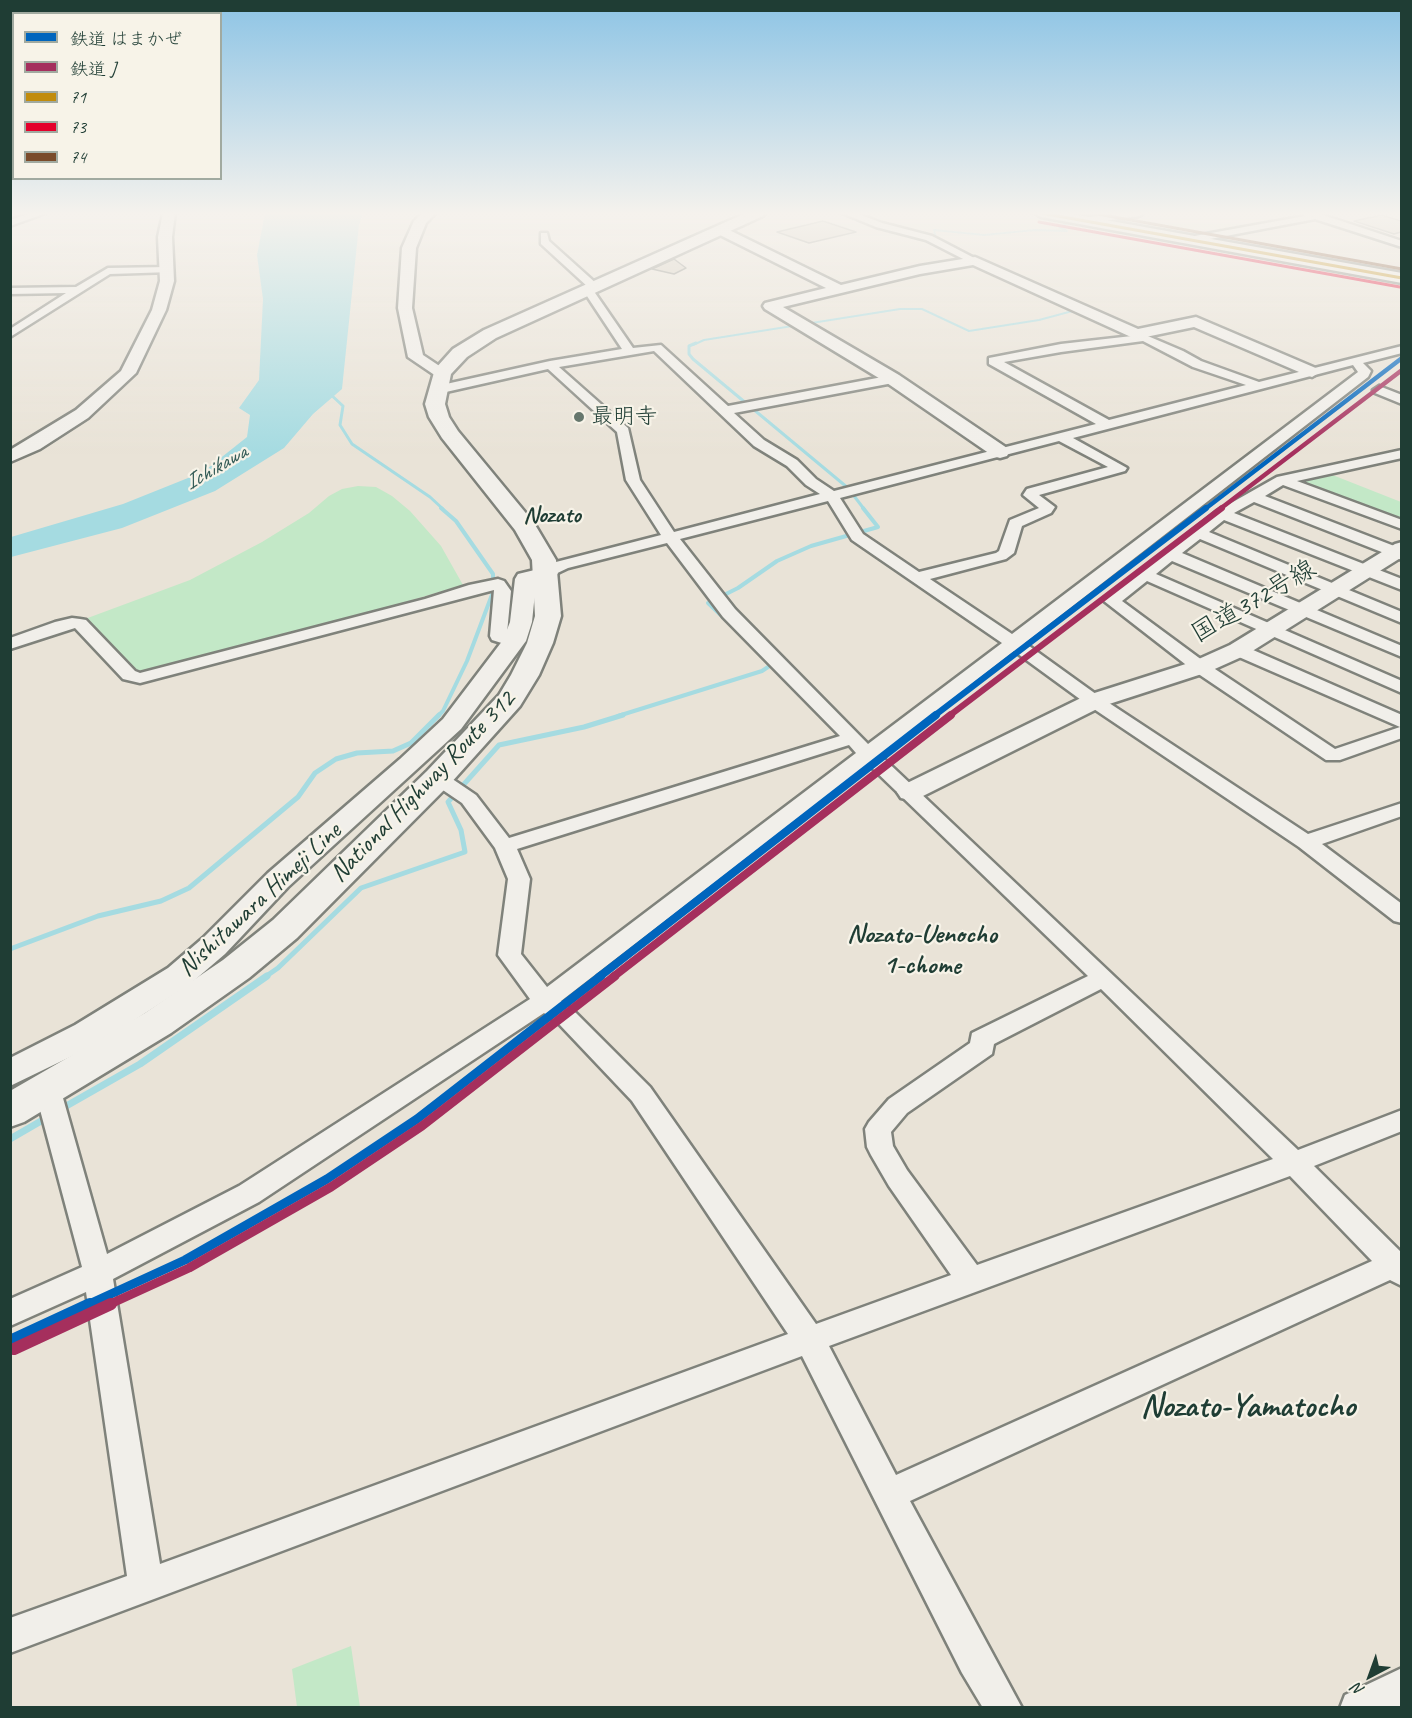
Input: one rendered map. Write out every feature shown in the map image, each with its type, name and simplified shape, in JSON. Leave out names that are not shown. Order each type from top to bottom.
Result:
[{"type":"highway","points":[[440,382],[460,353],[490,334],[580,293]]},
{"type":"highway","name":"National Highway Route 312","points":[[10,1111],[158,1023],[236,969],[285,929],[438,778],[510,700],[525,675],[540,644],[548,616],[547,573],[544,560],[526,528],[449,434],[439,417],[435,404],[440,382]]},
{"type":"street","points":[[10,334],[73,293]]},
{"type":"street","points":[[10,456],[34,445],[82,414],[128,373],[159,310],[164,293]]},
{"type":"street","points":[[406,293],[405,308],[417,357],[440,382],[657,348],[759,443],[792,463],[811,482],[832,496],[857,537],[1010,643],[1030,654],[1094,701],[1306,842],[1401,916]]},
{"type":"street","points":[[594,293],[629,351]]},
{"type":"street","points":[[827,293],[770,306],[893,379],[1000,452]]},
{"type":"street","points":[[1047,293],[1179,353],[1197,364],[1259,386]]},
{"type":"street","points":[[1108,425],[993,361],[1140,335],[1196,322],[1312,372]]},
{"type":"street","points":[[547,573],[562,565],[1401,349]]},
{"type":"street","points":[[10,1313],[98,1273],[249,1194],[545,1001],[1364,374],[1365,371],[1356,362]]},
{"type":"street","points":[[550,365],[623,431],[630,472],[671,538],[729,613],[868,754],[1104,978],[1294,1163],[1398,1269],[890,1494]]},
{"type":"street","points":[[724,411],[893,379]]},
{"type":"street","points":[[1379,390],[1401,400]]},
{"type":"street","points":[[915,578],[1001,556],[1006,553],[1015,523],[1046,510],[1048,507],[1030,495],[1032,492],[1120,468],[1061,437]]},
{"type":"street","points":[[1401,454],[1282,480],[1222,514],[1112,601],[1200,666],[1333,756],[1401,732]]},
{"type":"street","points":[[1374,461],[1392,469]]},
{"type":"street","points":[[1282,480],[1401,525]]},
{"type":"street","points":[[1253,496],[1399,552]]},
{"type":"street","points":[[1222,514],[1401,585]]},
{"type":"street","points":[[1198,533],[1401,618]]},
{"type":"street","name":"国道372号線","points":[[910,792],[1094,701],[1200,666],[1238,650],[1363,570],[1399,552]]},
{"type":"street","points":[[1172,555],[1401,652]]},
{"type":"street","name":"Nishitawara Himeji Line","points":[[10,1073],[96,1028],[179,976],[214,946],[278,880],[409,765],[452,724],[514,642],[521,622],[526,579],[547,573]]},
{"type":"street","points":[[1146,575],[1401,687]]},
{"type":"street","points":[[10,644],[61,626],[72,623],[80,624],[129,675],[140,678],[431,603],[475,588],[498,584],[503,591],[498,636],[514,642]]},
{"type":"street","points":[[1238,650],[1401,722]]},
{"type":"street","points":[[505,846],[852,738]]},
{"type":"street","points":[[438,778],[469,799],[505,846],[519,879],[509,955],[545,1001],[568,1019],[641,1094],[810,1341],[975,1660],[1004,1707]]},
{"type":"street","points":[[1306,842],[1401,809]]},
{"type":"street","points":[[971,1280],[898,1178],[880,1147],[878,1130],[898,1106],[953,1066],[984,1047],[981,1040],[1104,978]]},
{"type":"street","points":[[48,1090],[98,1273],[146,1586]]},
{"type":"street","points":[[10,1636],[971,1280],[1294,1163],[1401,1120]]},
{"type":"street","points":[[1358,1707],[1401,1686]]},
{"type":"green space","points":[[1330,474],[1401,502],[1401,523],[1296,482]]},
{"type":"green space","points":[[358,486],[376,487],[392,496],[410,511],[441,546],[463,585],[341,621],[290,632],[142,672],[134,672],[85,619],[190,580],[262,542],[309,513],[329,496],[342,489]]},
{"type":"green space","points":[[351,1646],[360,1707],[297,1707],[292,1669]]},
{"type":"water","name":"Ichikawa","points":[[262,293],[352,293],[342,389],[313,414],[284,448],[215,491],[122,528],[11,557],[11,537],[123,504],[203,472],[247,437],[250,415],[239,408],[259,380]]},
{"type":"waterway","points":[[693,345],[704,340],[900,309],[922,309],[969,331],[1039,320],[1080,309]]},
{"type":"waterway","points":[[696,343],[689,346],[689,354],[693,359],[848,488],[864,509]]},
{"type":"waterway","points":[[328,392],[343,406],[340,425],[352,444],[430,497],[443,509]]},
{"type":"waterway","points":[[10,949],[98,916],[161,901],[189,888],[298,797],[315,773],[336,759],[357,753],[393,751],[411,743],[443,711],[467,661],[493,592],[493,574],[456,521],[441,508]]},
{"type":"waterway","points":[[727,621],[708,603],[738,588],[777,561],[811,546],[878,527],[863,508]]},
{"type":"waterway","points":[[618,716],[762,671],[771,665],[767,661]]},
{"type":"waterway","points":[[265,977],[278,968],[361,888],[465,852],[461,830],[448,802],[499,745],[584,727],[623,715]]},
{"type":"waterway","points":[[61,1109],[140,1064],[267,976]]},
{"type":"waterway","points":[[10,1139],[48,1117]]},
{"type":"rail line","name":"はまかぜ","points":[[10,1341],[185,1260],[327,1179],[417,1119],[942,710],[1402,358]]},
{"type":"rail line","name":"J","points":[[14,1349],[189,1268],[331,1187],[422,1126],[948,717],[1402,370]]},
{"type":"place","name":"最明寺","points":[[579,417]]},
{"type":"district","name":"Nozato","points":[[552,516]]},
{"type":"district","name":"Nozato-Uenocho 1-chome","points":[[922,950]]},
{"type":"district","name":"Nozato-Yamatocho","points":[[1248,1407]]}]
